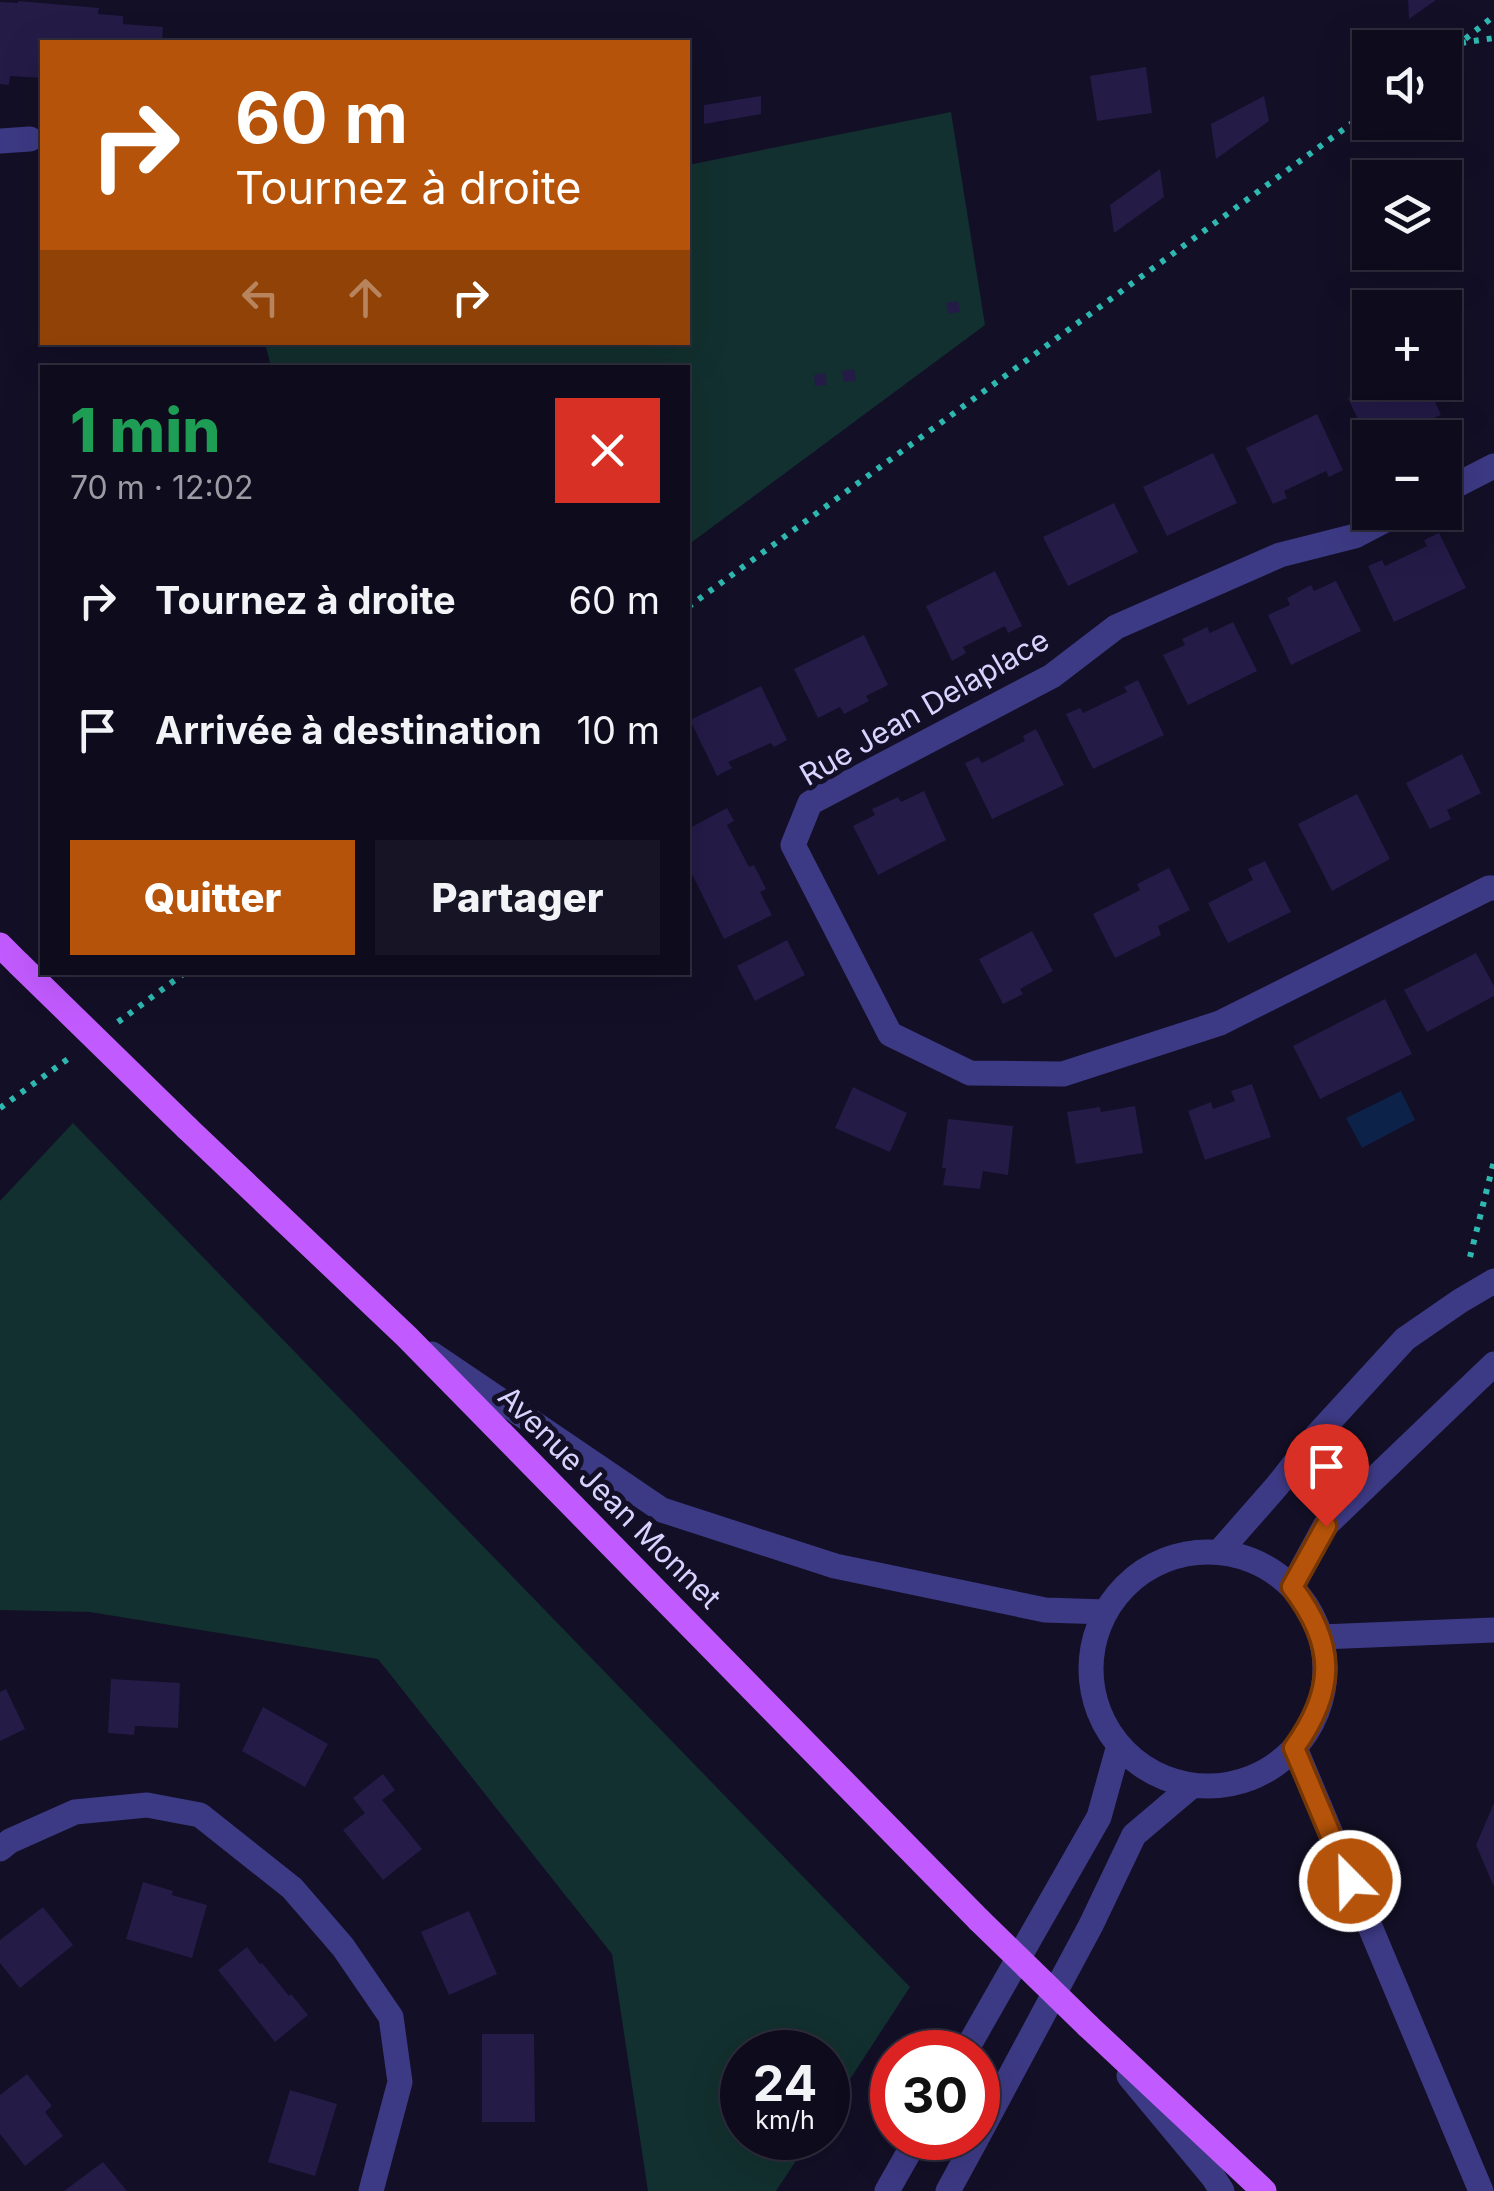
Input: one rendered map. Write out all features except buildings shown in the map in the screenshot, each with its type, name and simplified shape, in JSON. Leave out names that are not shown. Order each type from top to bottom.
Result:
[{"type":"main road","name":"Avenue Jean Monnet","points":[[0,945],[407,1337],[1088,2026]]},
{"type":"main road","points":[[1088,2026],[1264,2191]]},
{"type":"street","points":[[0,141],[30,139]]},
{"type":"street","points":[[1462,482],[1494,466]]},
{"type":"street","name":"Rue Jean Delaplace","points":[[1366,530],[1280,555],[1116,627],[1052,676],[810,803],[793,844],[890,1034],[970,1073],[1063,1074],[1220,1023],[1494,888]]},
{"type":"street","points":[[1219,1552],[1317,1435],[1405,1339],[1494,1281]]},
{"type":"street","points":[[407,1337],[662,1510],[835,1566],[1046,1610],[1106,1612]]},
{"type":"street","points":[[1292,1587],[1326,1526],[1494,1364]]},
{"type":"street","points":[[1219,1552],[1271,1569],[1292,1587],[1310,1610],[1321,1637],[1326,1666],[1322,1696],[1312,1724],[1274,1767],[1248,1780],[1221,1786],[1193,1785],[1140,1765],[1119,1746],[1100,1715],[1092,1681],[1094,1645],[1106,1612],[1126,1585],[1154,1565],[1185,1554],[1219,1552]]},
{"type":"street","points":[[1321,1637],[1494,1630]]},
{"type":"street","points":[[978,2030],[1100,1817],[1119,1746]]},
{"type":"street","points":[[1294,1748],[1482,2191]]},
{"type":"street","points":[[1000,2094],[1091,1925],[1134,1835],[1193,1785]]},
{"type":"street","points":[[0,1849],[74,1812],[147,1805],[200,1816],[292,1888],[342,1947],[391,2016],[400,2082],[371,2191]]},
{"type":"street","points":[[1088,2026],[1222,2191]]},
{"type":"street","points":[[887,2191],[905,2160]]},
{"type":"street","points":[[907,2191],[919,2160]]},
{"type":"street","points":[[948,2191],[965,2160]]},
{"type":"path","points":[[1462,42],[1494,16]]},
{"type":"path","points":[[1462,44],[1494,38]]},
{"type":"path","points":[[690,606],[1352,123]]},
{"type":"path","points":[[1460,1301],[1494,1161]]},
{"type":"green space","points":[[951,112],[985,325],[690,544],[690,365],[270,365],[266,345],[690,345],[690,165]]},
{"type":"green space","points":[[73,1123],[910,1987],[882,2030],[870,2030],[870,2048],[850,2079],[850,2030],[720,2030],[720,2160],[796,2160],[776,2191],[648,2191],[612,1954],[378,1659],[90,1612],[0,1610],[0,1201]]},
{"type":"water","points":[[1401,1091],[1415,1120],[1362,1148],[1346,1118]]},
{"type":"route","points":[[1326,1526],[1292,1587],[1310,1610],[1321,1637],[1326,1666],[1322,1696],[1312,1724],[1294,1748],[1350,1881]]}]
